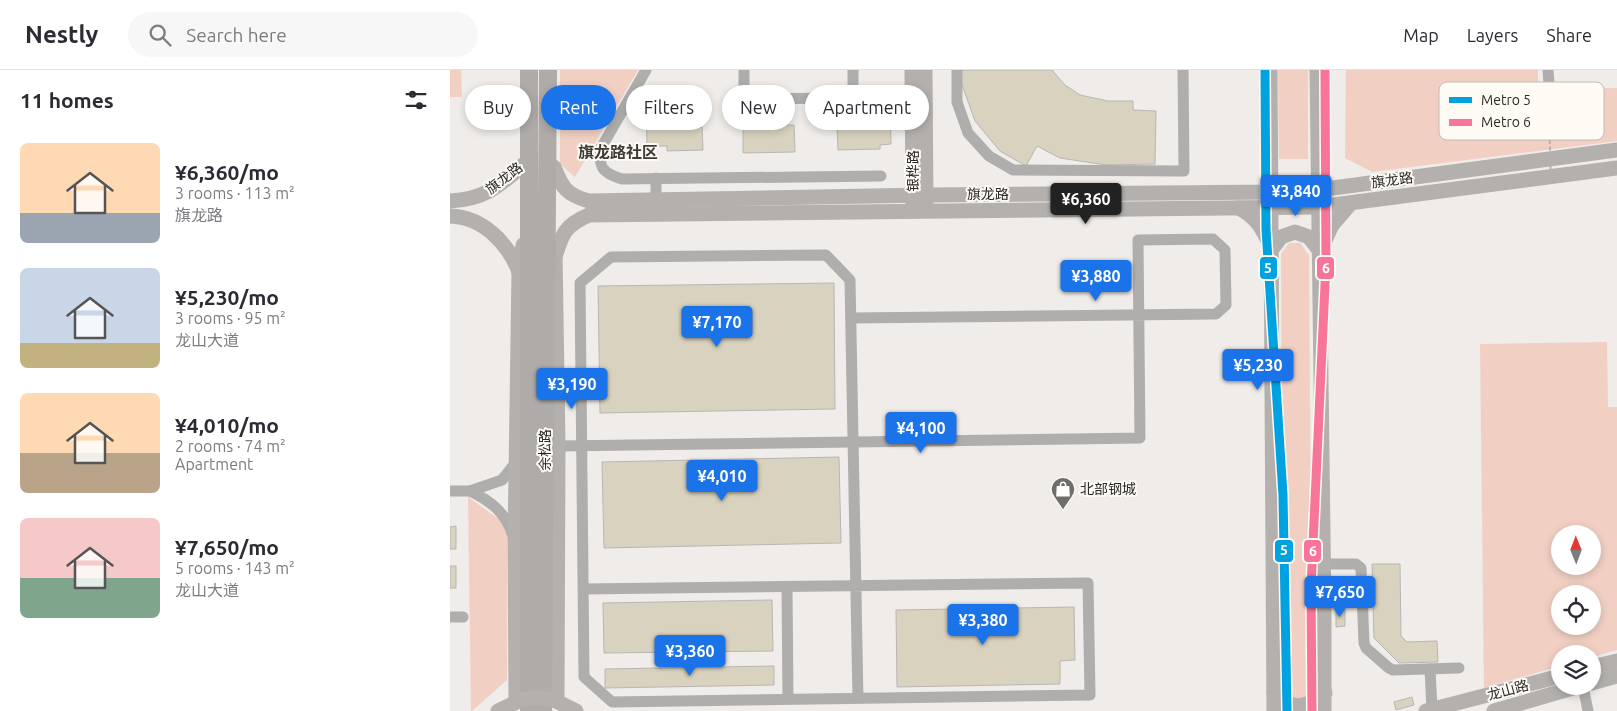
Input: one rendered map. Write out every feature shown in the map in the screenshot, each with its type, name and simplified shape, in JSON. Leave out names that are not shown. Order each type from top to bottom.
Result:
[{"type":"highway","name":"余松路","points":[[522,704],[529,214],[529,70]]},
{"type":"highway","name":"余松路","points":[[548,70],[548,85]]},
{"type":"highway","name":"余松路","points":[[547,130],[551,704]]},
{"type":"main road","name":"银桦路","points":[[912,70],[919,195]]},
{"type":"main road","name":"银桦路","points":[[919,212],[924,70]]},
{"type":"main road","points":[[1270,70],[1274,711]]},
{"type":"main road","points":[[1317,70],[1324,711]]},
{"type":"main road","points":[[548,130],[554,167],[558,446],[551,704]]},
{"type":"main road","name":"旗龙路","points":[[554,167],[560,183],[567,192],[577,198],[589,201],[919,195],[1272,192],[1318,190],[1617,150]]},
{"type":"main road","name":"旗龙路","points":[[450,201],[476,198],[495,189],[529,160]]},
{"type":"main road","points":[[555,258],[562,236],[568,227],[577,220],[589,215],[1318,207],[1617,168]]},
{"type":"main road","points":[[1320,250],[1332,225],[1351,203]]},
{"type":"main road","points":[[1239,208],[1252,215],[1261,227],[1272,250]]},
{"type":"main road","points":[[522,704],[515,541],[519,272],[529,214]]},
{"type":"main road","points":[[450,216],[468,219],[495,236],[510,252],[519,272]]},
{"type":"main road","points":[[1272,250],[1281,237],[1294,232],[1309,237],[1320,250]]},
{"type":"main road","points":[[1264,711],[1266,681],[1274,661]]},
{"type":"main road","points":[[1601,665],[1617,661]]},
{"type":"main road","points":[[1601,680],[1617,676]]},
{"type":"main road","name":"龙山路","points":[[1429,710],[1551,678]]},
{"type":"main road","points":[[1274,692],[1283,702],[1296,707],[1305,706],[1312,702],[1324,690]]},
{"type":"main road","points":[[1324,690],[1334,711]]},
{"type":"main road","name":"龙山路","points":[[1494,711],[1551,694]]},
{"type":"main road","points":[[498,711],[522,704],[536,697],[551,704],[576,711]]},
{"type":"street","points":[[646,70],[601,148],[599,158],[602,169],[610,175],[622,179],[880,176]]},
{"type":"street","points":[[744,70],[744,98],[853,98],[853,70]]},
{"type":"street","points":[[957,70],[957,102],[968,133],[989,156],[1013,170],[1140,172],[1184,171],[1183,70]]},
{"type":"street","points":[[1140,172],[1140,209]]},
{"type":"street","points":[[796,177],[796,197]]},
{"type":"street","points":[[656,178],[656,200]]},
{"type":"street","points":[[558,446],[1140,438],[1138,315],[1138,240],[1213,240],[1225,250],[1226,305],[1216,314],[1138,315],[851,318]]},
{"type":"street","points":[[583,589],[787,587],[856,586],[1088,583],[1090,695],[612,702],[584,677],[583,589],[582,445],[580,283],[611,257],[826,255],[850,280],[852,442],[856,586],[858,698]]},
{"type":"street","points":[[450,491],[470,491],[502,480],[517,461]]},
{"type":"street","points":[[470,491],[483,498],[503,514],[510,524],[515,541]]},
{"type":"street","points":[[1323,564],[1356,564],[1362,568],[1364,643],[1366,648],[1389,668],[1393,670],[1459,668]]},
{"type":"street","points":[[787,587],[788,699]]},
{"type":"street","points":[[450,617],[463,617]]},
{"type":"street","points":[[1429,710],[1430,669]]},
{"type":"street","points":[[1585,695],[1588,711]]},
{"type":"street","points":[[828,699],[828,711]]},
{"type":"path","points":[[1550,140],[1552,185]]},
{"type":"shaded area","points":[[450,70],[461,70],[462,97],[450,97]]},
{"type":"shaded area","points":[[560,70],[638,70],[629,85],[626,85],[626,90],[616,107],[616,85],[560,85]]},
{"type":"shaded area","points":[[1278,70],[1308,70],[1308,159],[1279,159]]},
{"type":"shaded area","points":[[1346,70],[1538,70],[1538,82],[1439,82],[1439,140],[1604,140],[1604,88],[1617,88],[1617,141],[1372,172],[1345,158]]},
{"type":"shaded area","points":[[560,130],[603,130],[575,177],[560,164]]},
{"type":"shaded area","points":[[1289,243],[1300,243],[1309,255],[1312,691],[1305,700],[1290,700],[1283,691],[1281,254]]},
{"type":"shaded area","points":[[1607,342],[1608,407],[1617,407],[1617,650],[1601,655],[1601,645],[1551,645],[1551,669],[1484,688],[1480,344]]},
{"type":"shaded area","points":[[468,497],[507,525],[507,680],[472,711],[471,711]]},
{"type":"building","points":[[961,70],[1052,70],[1065,85],[1080,95],[1108,101],[1133,101],[1133,110],[1156,111],[1155,164],[1106,165],[1060,158],[1037,146],[1026,166],[1000,151],[975,121],[961,82]]},
{"type":"building","points":[[647,130],[702,130],[703,150],[667,151],[667,146],[656,146],[656,149],[647,150]]},
{"type":"building","points":[[743,130],[794,130],[795,152],[743,153]]},
{"type":"building","points":[[837,130],[891,130],[891,144],[880,145],[880,149],[838,150]]},
{"type":"building","points":[[834,283],[835,409],[600,413],[598,286]]},
{"type":"building","points":[[839,457],[841,543],[604,548],[602,462]]},
{"type":"building","points":[[456,526],[456,549],[450,549],[450,527]]},
{"type":"building","points":[[1372,564],[1400,564],[1401,636],[1407,642],[1437,641],[1438,662],[1399,663],[1374,638]]},
{"type":"building","points":[[450,566],[456,566],[456,588],[450,588]]},
{"type":"building","points":[[772,600],[773,651],[604,653],[603,603]]},
{"type":"building","points":[[1074,607],[1075,660],[1060,661],[1060,684],[897,687],[896,610]]},
{"type":"building","points":[[1336,610],[1345,610],[1345,626],[1336,627]]},
{"type":"building","points":[[774,666],[774,685],[605,688],[605,669]]},
{"type":"building","points":[[1412,697],[1414,705],[1396,710],[1394,702]]},
{"type":"metro line","name":"5","points":[[1265,70],[1266,229],[1283,495],[1287,711]]},
{"type":"metro line","name":"6","points":[[1312,711],[1311,587],[1326,263],[1325,70]]},
{"type":"place","name":"北部钢城","points":[[1063,510]]},
{"type":"district","name":"旗龙路社区","points":[[618,152]]}]
